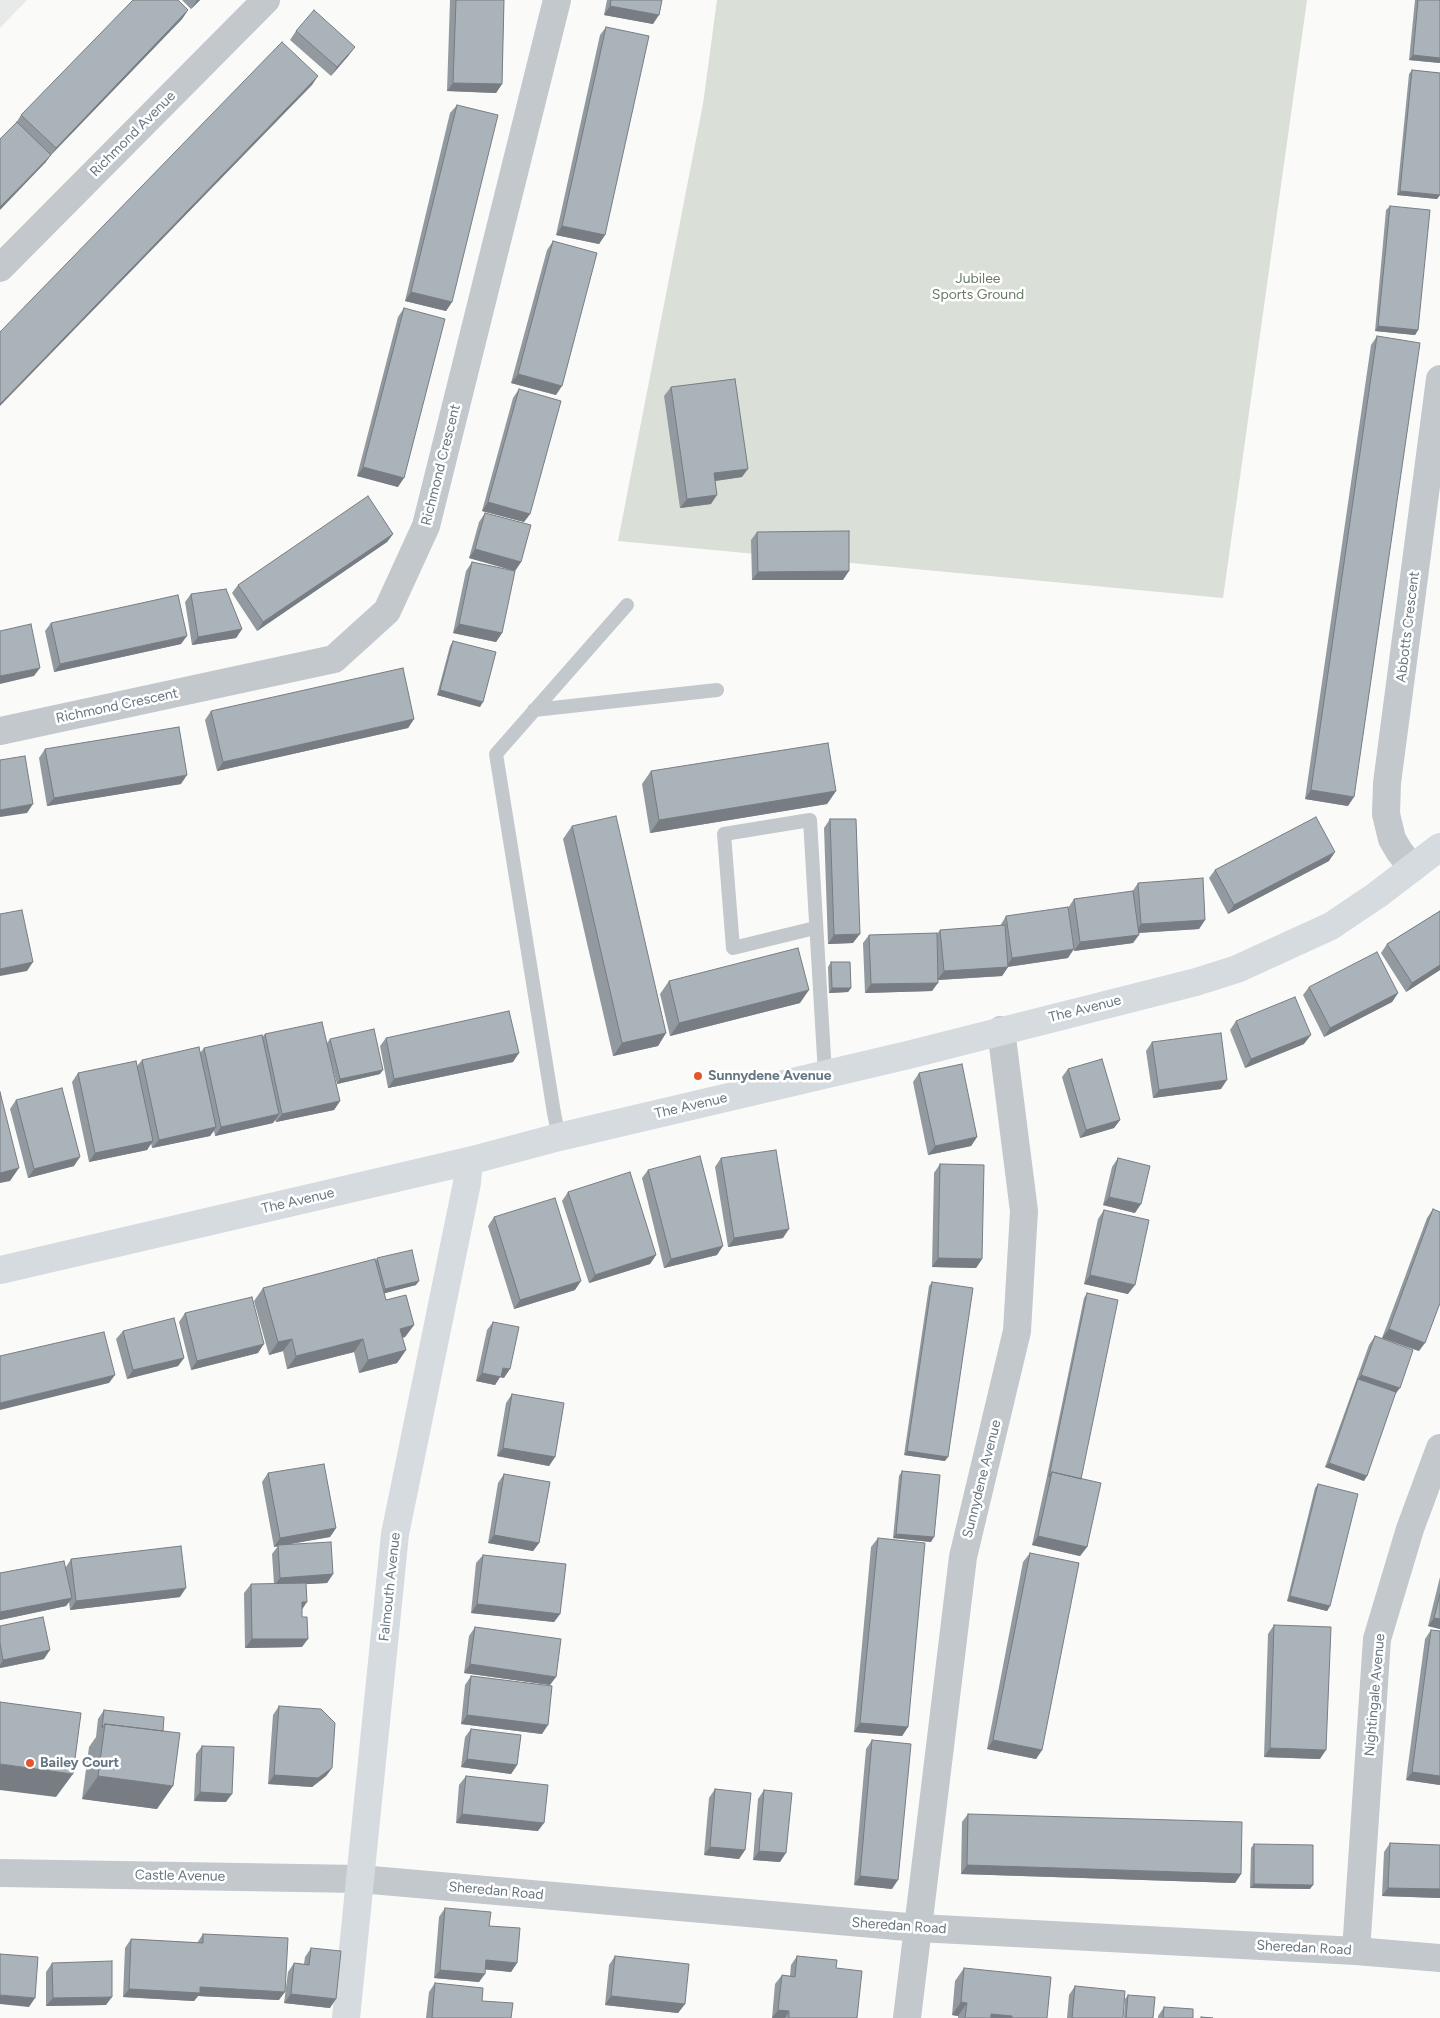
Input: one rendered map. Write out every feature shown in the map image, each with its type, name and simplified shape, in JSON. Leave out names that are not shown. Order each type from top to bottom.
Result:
[{"type":"street","name":"Richmond Avenue","points":[[0,268],[266,0]]},
{"type":"street","name":"Richmond Crescent","points":[[0,731],[334,659],[387,611],[426,526],[557,0]]},
{"type":"street","name":"Abbotts Crescent","points":[[1412,868],[1398,851],[1392,838],[1386,814],[1387,783],[1440,379]]},
{"type":"street","name":"The Avenue","points":[[0,1270],[469,1160],[559,1136],[825,1074],[1196,982],[1237,969],[1331,926],[1377,895],[1440,847]]},
{"type":"street","name":"Sunnydene Avenue","points":[[907,2018],[963,1557],[1018,1331],[1024,1211],[1001,1030]]},
{"type":"street","name":"Falmouth Avenue","points":[[346,2018],[395,1534],[467,1184],[469,1160]]},
{"type":"street","name":"Nightingale Avenue","points":[[1356,1951],[1377,1639],[1410,1529],[1440,1448]]},
{"type":"street","name":"Castle Avenue","points":[[0,1873],[360,1879]]},
{"type":"street","name":"Sheredan Road","points":[[360,1879],[919,1928],[1356,1951],[1440,1958]]},
{"type":"lane","points":[[559,1136],[496,754],[627,605]]},
{"type":"lane","points":[[534,710],[717,690]]},
{"type":"lane","points":[[815,928],[733,948],[724,834],[810,820],[825,1074]]},
{"type":"shaded area","points":[[0,0],[27,0],[0,28]]},
{"type":"green space","name":"Jubilee Sports Ground","points":[[717,0],[1307,0],[1223,598],[618,541],[703,104]]},
{"type":"building","points":[[133,0],[178,0],[188,10],[56,148],[21,115]]},
{"type":"building","points":[[456,0],[504,0],[502,84],[453,83]]},
{"type":"building","points":[[611,0],[662,0],[659,15],[610,6]]},
{"type":"building","points":[[1418,0],[1440,0],[1440,58],[1413,55]]},
{"type":"building","points":[[314,10],[355,47],[337,67],[296,31]]},
{"type":"building","points":[[606,27],[649,36],[605,235],[562,226]]},
{"type":"building","points":[[282,42],[318,76],[0,404],[0,332]]},
{"type":"building","points":[[1412,70],[1440,73],[1440,195],[1400,191]]},
{"type":"building","points":[[457,105],[498,115],[452,302],[411,292]]},
{"type":"building","points":[[17,122],[51,155],[0,207],[0,139]]},
{"type":"building","points":[[1390,206],[1430,210],[1418,330],[1378,326]]},
{"type":"building","points":[[553,241],[597,253],[562,386],[518,374]]},
{"type":"building","points":[[404,308],[445,319],[404,478],[363,467]]},
{"type":"building","points":[[1377,336],[1420,343],[1354,797],[1311,790]]},
{"type":"building","points":[[735,379],[748,469],[714,473],[717,495],[687,499],[671,387]]},
{"type":"building","points":[[519,389],[561,401],[530,514],[488,502]]},
{"type":"building","points":[[368,496],[393,534],[263,622],[238,585]]},
{"type":"building","points":[[485,513],[531,525],[521,562],[475,549]]},
{"type":"building","points":[[849,531],[849,571],[758,572],[757,532]]},
{"type":"building","points":[[472,562],[515,571],[502,633],[459,624]]},
{"type":"building","points":[[226,589],[242,629],[198,637],[191,594]]},
{"type":"building","points":[[178,595],[187,636],[60,664],[51,623]]},
{"type":"building","points":[[31,624],[40,668],[0,676],[0,631]]},
{"type":"building","points":[[453,641],[496,652],[483,702],[440,690]]},
{"type":"building","points":[[403,668],[414,719],[223,762],[211,711]]},
{"type":"building","points":[[179,727],[187,775],[54,798],[45,749]]},
{"type":"building","points":[[828,743],[836,791],[659,820],[651,771]]},
{"type":"building","points":[[25,756],[33,804],[0,810],[0,760]]},
{"type":"building","points":[[616,816],[666,1033],[622,1043],[572,826]]},
{"type":"building","points":[[1316,817],[1335,852],[1234,905],[1215,870]]},
{"type":"building","points":[[830,819],[856,819],[860,934],[834,935]]},
{"type":"building","points":[[1203,878],[1205,920],[1141,924],[1138,883]]},
{"type":"building","points":[[1133,891],[1139,935],[1080,942],[1074,899]]},
{"type":"building","points":[[1068,907],[1074,949],[1012,958],[1006,916]]},
{"type":"building","points":[[22,910],[33,962],[0,969],[0,914]]},
{"type":"building","points":[[1440,911],[1440,965],[1412,983],[1387,944]]},
{"type":"building","points":[[1005,925],[1008,967],[944,971],[940,930]]},
{"type":"building","points":[[937,933],[938,983],[871,984],[869,935]]},
{"type":"building","points":[[798,948],[809,990],[679,1023],[669,981]]},
{"type":"building","points":[[1377,952],[1398,993],[1330,1028],[1309,987]]},
{"type":"building","points":[[831,962],[850,962],[851,988],[832,988]]},
{"type":"building","points":[[1295,997],[1311,1035],[1251,1059],[1236,1021]]},
{"type":"building","points":[[509,1011],[519,1053],[394,1079],[386,1038]]},
{"type":"building","points":[[322,1022],[340,1101],[282,1114],[265,1034]]},
{"type":"building","points":[[374,1029],[383,1070],[340,1079],[330,1039]]},
{"type":"building","points":[[1221,1033],[1227,1080],[1159,1090],[1152,1042]]},
{"type":"building","points":[[262,1035],[279,1114],[221,1127],[204,1048]]},
{"type":"building","points":[[199,1047],[216,1127],[159,1140],[142,1060]]},
{"type":"building","points":[[1102,1059],[1120,1120],[1086,1130],[1068,1069]]},
{"type":"building","points":[[136,1061],[153,1141],[95,1153],[78,1073]]},
{"type":"building","points":[[962,1064],[977,1137],[935,1146],[919,1073]]},
{"type":"building","points":[[62,1088],[80,1157],[34,1169],[16,1100]]},
{"type":"building","points":[[0,1092],[19,1168],[0,1173]]},
{"type":"building","points":[[776,1150],[789,1229],[734,1238],[721,1158]]},
{"type":"building","points":[[700,1156],[723,1246],[671,1259],[648,1170]]},
{"type":"building","points":[[1118,1158],[1150,1166],[1141,1204],[1109,1197]]},
{"type":"building","points":[[940,1164],[984,1165],[982,1259],[938,1258]]},
{"type":"building","points":[[630,1172],[656,1255],[595,1275],[568,1192]]},
{"type":"building","points":[[555,1198],[581,1281],[520,1300],[494,1217]]},
{"type":"building","points":[[1433,1209],[1440,1212],[1440,1303],[1425,1343],[1389,1329]]},
{"type":"building","points":[[1104,1210],[1149,1220],[1135,1285],[1090,1275]]},
{"type":"building","points":[[412,1250],[419,1281],[385,1289],[377,1258]]},
{"type":"building","points":[[375,1259],[386,1300],[406,1295],[414,1325],[400,1329],[406,1350],[368,1360],[363,1339],[296,1356],[292,1339],[278,1342],[263,1288]]},
{"type":"building","points":[[932,1282],[973,1288],[948,1457],[907,1451]]},
{"type":"building","points":[[1087,1293],[1118,1300],[1081,1479],[1052,1472],[1049,1477]]},
{"type":"building","points":[[252,1297],[264,1344],[197,1361],[185,1313]]},
{"type":"building","points":[[174,1318],[184,1358],[133,1370],[123,1331]]},
{"type":"building","points":[[493,1322],[519,1327],[510,1369],[503,1368],[501,1377],[482,1373]]},
{"type":"building","points":[[104,1332],[115,1375],[0,1403],[0,1356]]},
{"type":"building","points":[[1375,1336],[1413,1350],[1400,1388],[1361,1375]]},
{"type":"building","points":[[1358,1379],[1396,1392],[1367,1476],[1329,1463]]},
{"type":"building","points":[[512,1394],[564,1403],[555,1457],[503,1448]]},
{"type":"building","points":[[324,1464],[336,1528],[280,1538],[268,1473]]},
{"type":"building","points":[[902,1471],[940,1475],[934,1537],[896,1534]]},
{"type":"building","points":[[1052,1472],[1101,1483],[1087,1547],[1038,1536]]},
{"type":"building","points":[[504,1474],[550,1482],[539,1543],[494,1535]]},
{"type":"building","points":[[1318,1484],[1358,1494],[1330,1606],[1290,1596]]},
{"type":"building","points":[[878,1538],[925,1543],[908,1727],[860,1723]]},
{"type":"building","points":[[331,1542],[333,1574],[280,1578],[278,1545]]},
{"type":"building","points":[[181,1546],[186,1588],[76,1601],[71,1559]]},
{"type":"building","points":[[1030,1553],[1079,1563],[1042,1750],[993,1740]]},
{"type":"building","points":[[483,1555],[566,1564],[560,1614],[477,1604]]},
{"type":"building","points":[[64,1561],[72,1598],[0,1612],[0,1573]]},
{"type":"building","points":[[306,1583],[307,1602],[302,1602],[302,1617],[307,1617],[308,1639],[252,1639],[251,1584]]},
{"type":"building","points":[[1440,1594],[1440,1619],[1434,1618]]},
{"type":"building","points":[[43,1617],[50,1650],[3,1660],[0,1626]]},
{"type":"building","points":[[1274,1625],[1331,1627],[1326,1750],[1270,1748]]},
{"type":"building","points":[[475,1627],[561,1639],[556,1677],[470,1664]]},
{"type":"building","points":[[1431,1630],[1440,1631],[1440,1776],[1412,1772]]},
{"type":"building","points":[[471,1676],[552,1686],[548,1725],[467,1715]]},
{"type":"building","points":[[0,1702],[81,1713],[73,1774],[0,1764]]},
{"type":"building","points":[[279,1706],[321,1709],[335,1723],[332,1768],[318,1778],[274,1775]]},
{"type":"building","points":[[104,1710],[164,1717],[163,1731],[105,1724],[102,1728]]},
{"type":"building","points":[[105,1724],[180,1733],[173,1786],[98,1776]]},
{"type":"building","points":[[471,1729],[521,1735],[517,1765],[467,1759]]},
{"type":"building","points":[[872,1740],[911,1744],[898,1880],[860,1876]]},
{"type":"building","points":[[202,1746],[234,1747],[232,1794],[200,1792]]},
{"type":"building","points":[[466,1776],[548,1785],[544,1823],[462,1814]]},
{"type":"building","points":[[715,1789],[751,1793],[745,1850],[710,1847]]},
{"type":"building","points":[[764,1790],[792,1793],[786,1853],[759,1851]]},
{"type":"building","points":[[968,1814],[1242,1822],[1241,1874],[967,1865]]},
{"type":"building","points":[[1390,1843],[1440,1845],[1440,1889],[1388,1888]]},
{"type":"building","points":[[1254,1844],[1313,1845],[1313,1885],[1254,1884]]},
{"type":"building","points":[[445,1908],[491,1912],[489,1926],[520,1928],[517,1963],[486,1960],[485,1974],[440,1970]]},
{"type":"building","points":[[203,1934],[288,1938],[285,1992],[200,1987],[200,1993],[129,1989],[131,1939],[203,1943]]},
{"type":"building","points":[[311,1948],[341,1951],[336,1999],[291,1994],[294,1963],[309,1965]]},
{"type":"building","points":[[0,1954],[38,1957],[35,1998],[0,1995]]},
{"type":"building","points":[[615,1956],[689,1964],[685,2004],[611,1996]]},
{"type":"building","points":[[797,1956],[837,1960],[836,1968],[862,1971],[857,2018],[789,2018],[789,2011],[778,2010],[782,1975],[795,1977]]},
{"type":"building","points":[[112,1961],[112,1997],[53,1998],[52,1963]]},
{"type":"building","points":[[964,1968],[1051,1977],[1047,2018],[1012,2018],[1012,2016],[991,2014],[991,2018],[965,2018],[967,2003],[961,2002]]},
{"type":"building","points":[[435,1983],[483,1988],[482,2001],[513,2003],[511,2018],[432,2018]]},
{"type":"building","points":[[1075,1986],[1125,1991],[1123,2018],[1072,2018]]},
{"type":"building","points":[[1128,1995],[1155,1997],[1153,2018],[1126,2018]]},
{"type":"building","points":[[1164,2007],[1193,2009],[1193,2018],[1163,2018]]},
{"type":"place","name":"Sunnydene Avenue","points":[[698,1076]]},
{"type":"place","name":"Bailey Court","points":[[30,1763]]}]
